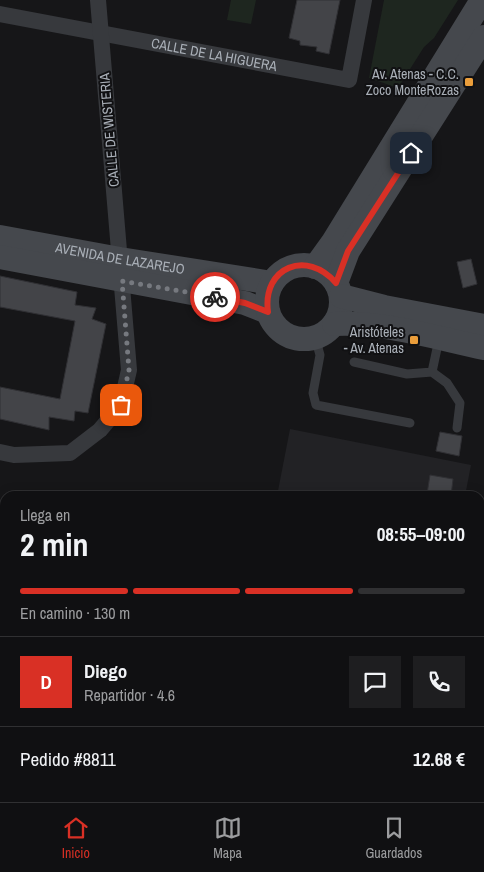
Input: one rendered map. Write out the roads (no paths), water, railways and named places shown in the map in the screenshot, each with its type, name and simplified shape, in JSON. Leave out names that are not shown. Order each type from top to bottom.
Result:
[{"type":"main road","points":[[315,266],[333,242],[482,0]]},
{"type":"main road","points":[[484,37],[348,251],[338,289],[340,310],[334,324],[315,338],[291,337],[281,331],[273,322],[268,312],[267,302],[268,292],[272,283],[280,274],[290,267],[315,266],[327,272],[338,289],[384,307],[484,326]]},
{"type":"main road","name":"AVENIDA DE LAZAREJO","points":[[0,237],[245,303],[268,312]]},
{"type":"main road","name":"AVENIDA DE LAZAREJO","points":[[0,257],[272,283]]},
{"type":"main road","points":[[334,324],[349,323],[380,327],[484,348]]},
{"type":"street","name":"CALLE DE WISTERIA","points":[[0,452],[14,455],[70,453],[100,430],[121,405],[129,370],[98,0]]},
{"type":"street","name":"CALLE DE LA HIGUERA","points":[[0,14],[349,80],[364,0]]},
{"type":"lane","points":[[315,338],[320,354],[313,393],[316,405],[410,423]]},
{"type":"lane","points":[[432,372],[440,339]]},
{"type":"lane","points":[[354,362],[407,374],[432,372],[448,383],[460,403],[457,428]]},
{"type":"place","name":"Av. Atenas - C.C. Zoco MonteRozas","points":[[469,82]]},
{"type":"place","name":"Aristóteles - Av. Atenas","points":[[414,340]]}]
